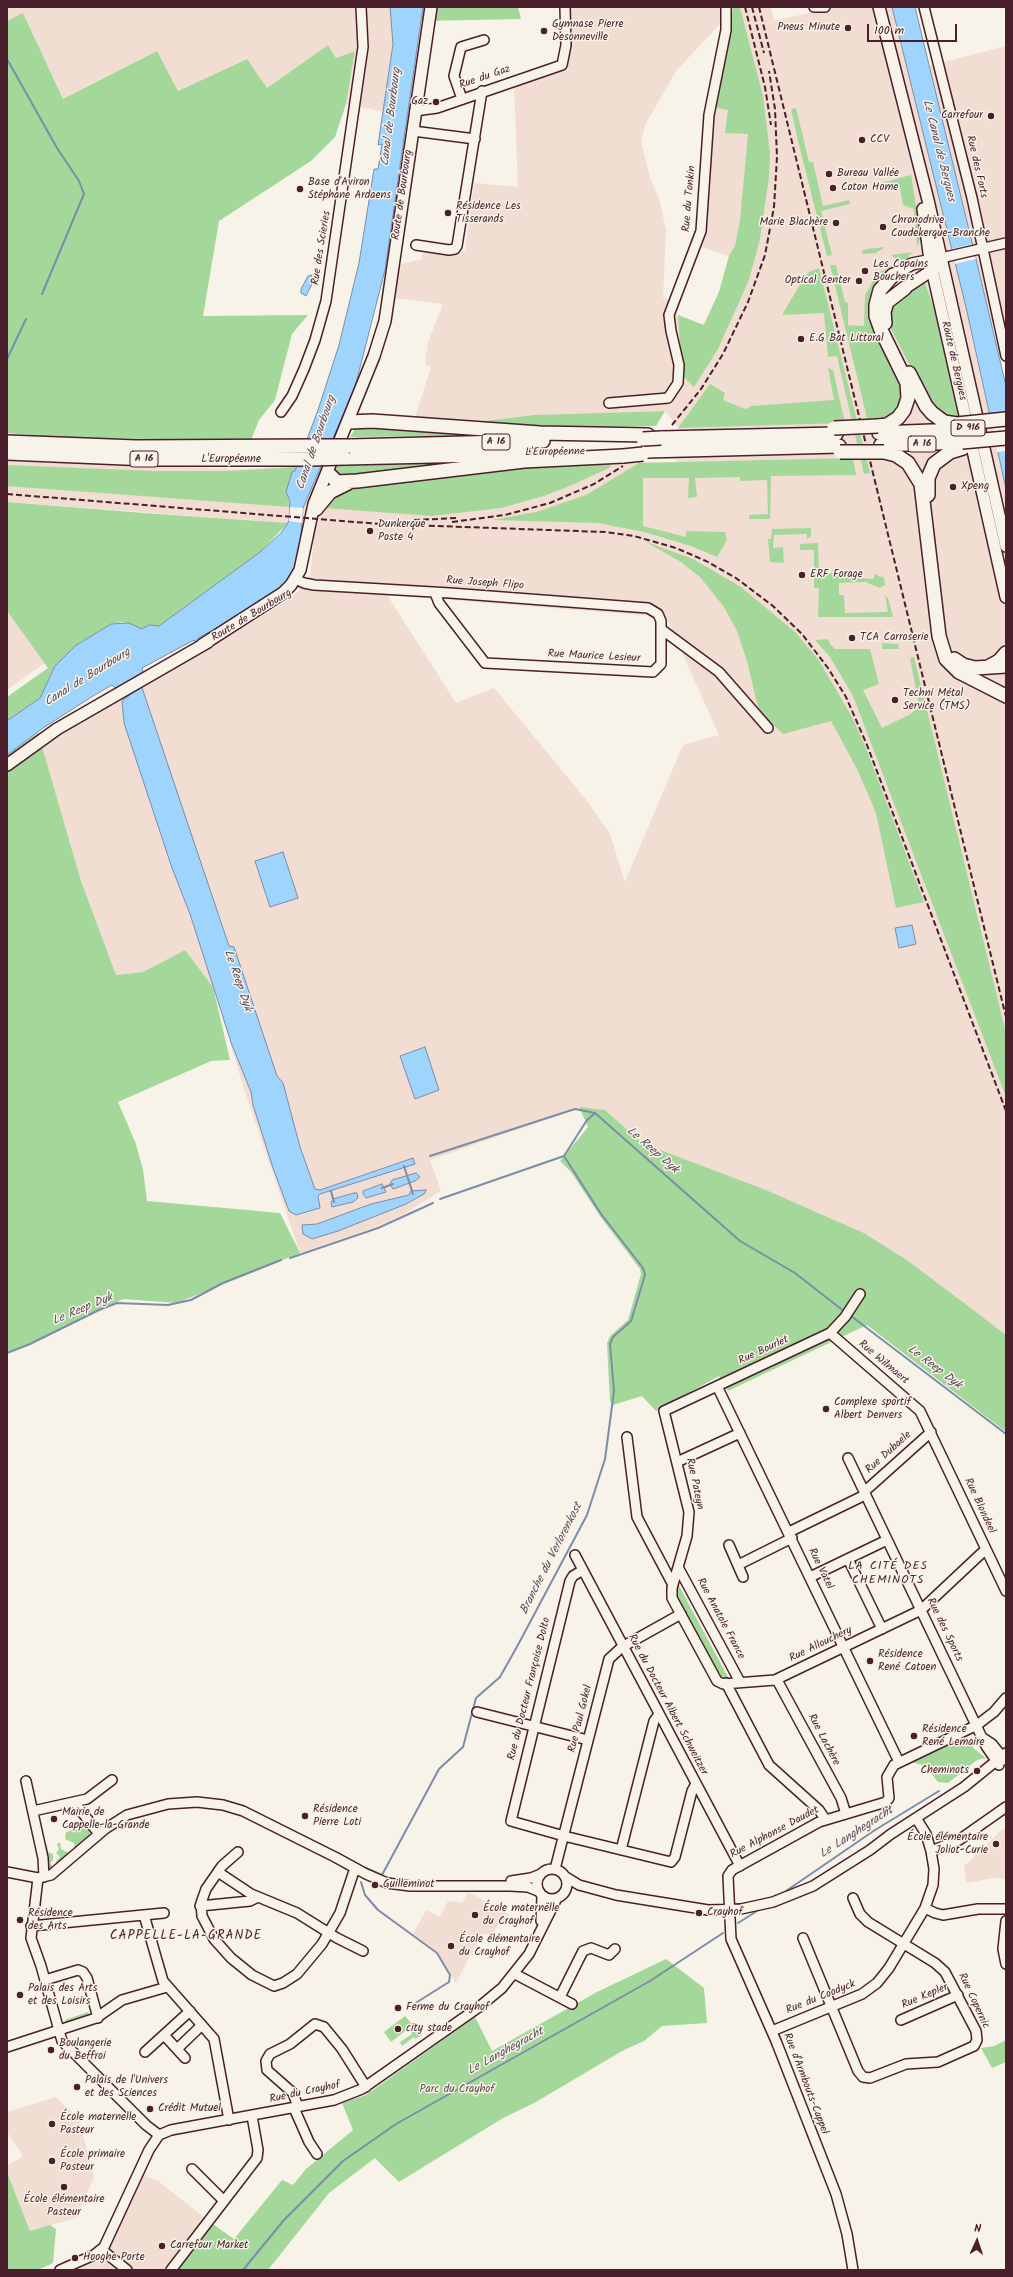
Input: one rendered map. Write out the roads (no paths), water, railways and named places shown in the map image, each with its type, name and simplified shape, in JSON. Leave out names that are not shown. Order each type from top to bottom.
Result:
[{"type":"highway","points":[[881,439],[890,424],[898,418],[904,410],[908,398],[907,383],[881,330],[876,316],[876,305],[880,290],[893,275]]},
{"type":"highway","points":[[905,288],[887,302],[884,315],[886,326],[926,406],[940,420],[960,436],[1006,444]]},
{"type":"highway","points":[[1006,419],[960,436],[950,452],[936,461],[930,472],[927,488],[947,646],[950,654],[958,662],[971,668],[1006,666]]},
{"type":"highway","points":[[349,420],[540,433],[645,445],[710,443]]},
{"type":"highway","name":"L'Européenne","points":[[960,436],[1006,426]]},
{"type":"highway","name":"L'Européenne","points":[[7,454],[142,459],[280,459],[347,452],[645,445],[663,437],[710,443],[960,436],[1006,438]]},
{"type":"highway","points":[[755,442],[881,439],[896,455],[908,463],[921,484],[939,636],[944,654],[954,669],[1006,696]]},
{"type":"highway","name":"L'Européenne","points":[[7,442],[141,447],[285,447],[347,452],[626,454]]},
{"type":"highway","points":[[329,470],[337,482],[357,481],[524,461],[626,454],[645,445]]},
{"type":"highway","points":[[316,509],[333,489],[357,481]]},
{"type":"highway","points":[[984,668],[996,663],[1006,653]]},
{"type":"highway","points":[[980,682],[992,686],[1006,684]]},
{"type":"main road","name":"Route de Bourbourg","points":[[7,765],[47,736],[202,645],[283,601],[294,592],[302,563],[311,512],[379,344],[388,309],[412,131],[431,7]]},
{"type":"main road","name":"Route de Bergues","points":[[879,7],[919,170],[946,257],[1006,546]]},
{"type":"main road","name":"Route de Bergues","points":[[919,170],[932,271],[1006,597]]},
{"type":"main road","points":[[893,275],[910,265],[946,257]]},
{"type":"main road","points":[[905,288],[932,271],[946,257]]},
{"type":"main road","name":"Route de Bourbourg","points":[[349,420],[364,380]]},
{"type":"main road","name":"Route de Bourbourg","points":[[298,581],[307,567],[312,525],[329,470]]},
{"type":"street","name":"Rue des Scieries","points":[[281,412],[292,396],[304,369],[315,340],[326,301],[363,48],[361,7]]},
{"type":"street","name":"Rue du Gaz","points":[[416,111],[427,111],[562,65],[566,45],[566,7]]},
{"type":"street","name":"Rue du Tonkin","points":[[609,403],[668,398],[679,380],[678,365],[670,328],[669,315],[701,231],[709,115],[726,30],[726,7]]},
{"type":"street","points":[[814,7],[825,7]]},
{"type":"street","name":"Rue des Forts","points":[[924,7],[972,198],[978,249],[989,282],[1006,356]]},
{"type":"street","points":[[462,99],[454,76],[461,47],[484,40]]},
{"type":"street","points":[[416,245],[449,250],[457,248],[482,91]]},
{"type":"street","points":[[412,131],[475,139]]},
{"type":"street","points":[[946,257],[1006,243]]},
{"type":"street","name":"Rue Joseph Flipo","points":[[298,581],[435,593],[648,608],[659,616],[661,629]]},
{"type":"street","name":"Rue Maurice Lesieur","points":[[435,593],[439,603],[482,660],[486,663],[652,672],[661,664],[661,629]]},
{"type":"street","points":[[661,629],[719,672],[768,728]]},
{"type":"street","name":"Rue Bourlet","points":[[664,1411],[830,1333],[845,1317],[860,1294]]},
{"type":"street","name":"Rue Wilmaert","points":[[830,1333],[914,1406],[922,1414],[931,1432]]},
{"type":"street","name":"Rue Vatel","points":[[717,1386],[899,1762]]},
{"type":"street","name":"Rue Pateyn","points":[[664,1411],[689,1513],[687,1536],[673,1585]]},
{"type":"street","name":"Rue Dubaele","points":[[738,1564],[865,1493],[931,1432]]},
{"type":"street","name":"Rue Blondeel","points":[[931,1432],[1006,1591]]},
{"type":"street","points":[[677,1462],[740,1433]]},
{"type":"street","points":[[627,1437],[637,1517],[673,1585],[671,1596],[716,1680],[726,1683],[769,1765],[817,1808],[825,1819]]},
{"type":"street","name":"Rue des Sports","points":[[848,1458],[982,1737],[992,1744],[1003,1760]]},
{"type":"street","points":[[810,1577],[887,1540]]},
{"type":"street","points":[[729,1545],[743,1577]]},
{"type":"street","name":"Rue Allouchery","points":[[726,1683],[777,1680],[921,1610],[986,1549]]},
{"type":"street","name":"Rue du Docteur Albert Schweitzer","points":[[575,1555],[740,1866]]},
{"type":"street","points":[[848,1559],[882,1629]]},
{"type":"street","name":"Rue Anatole France","points":[[678,1568],[740,1682]]},
{"type":"street","name":"Rue du Docteur Françoise Dolto","points":[[564,1836],[510,1821],[570,1581],[573,1576],[583,1570]]},
{"type":"street","name":"Rue Paul Gokel","points":[[555,1869],[608,1662],[613,1653],[622,1646],[681,1614]]},
{"type":"street","name":"Rue Lachère","points":[[777,1680],[841,1798],[846,1814]]},
{"type":"street","points":[[899,1762],[977,1725],[991,1714],[1006,1698]]},
{"type":"street","points":[[477,1712],[588,1740]]},
{"type":"street","points":[[621,1850],[654,1721],[659,1714]]},
{"type":"street","points":[[7,1872],[41,1878],[58,1870],[99,1834],[119,1819],[144,1809],[176,1803],[213,1804],[247,1813],[375,1879],[401,1885],[522,1886],[540,1893],[550,1899],[578,1892],[616,1895],[701,1909],[729,1910],[767,1904],[796,1894],[823,1880],[918,1820],[1003,1760]]},
{"type":"street","name":"Rue Alphonse Daudet","points":[[729,1910],[728,1876],[732,1870],[825,1819],[888,1801],[887,1777],[891,1768],[899,1762]]},
{"type":"street","points":[[33,1811],[89,1798],[112,1780]]},
{"type":"street","points":[[26,1781],[43,1858],[41,1878],[31,1926],[32,1941],[64,2043],[146,2125],[159,2135],[149,2150],[102,2250],[60,2270]]},
{"type":"street","points":[[564,1836],[667,1862],[673,1861],[692,1789],[696,1784]]},
{"type":"street","points":[[74,1802],[99,1834]]},
{"type":"street","points":[[931,1851],[959,1840],[1006,1807]]},
{"type":"street","name":"Rue du Coodyck","points":[[772,2031],[862,1994],[874,1986],[885,1974],[925,1908],[933,1882],[931,1851],[926,1834],[918,1820]]},
{"type":"street","points":[[238,1852],[218,1872],[204,1892],[200,1906],[205,1923],[223,1950],[248,1972],[271,1985],[283,1983],[296,1974],[310,1959],[329,1933],[341,1909],[355,1868]]},
{"type":"street","points":[[478,1885],[522,1880],[541,1874],[547,1870],[555,1869],[579,1885],[616,1895]]},
{"type":"street","points":[[218,1872],[258,1897],[297,1913],[329,1933],[363,1951]]},
{"type":"street","points":[[540,1893],[537,1881],[541,1874]]},
{"type":"street","points":[[561,1896],[567,1887],[566,1877]]},
{"type":"street","name":"Rue du Crayhof","points":[[538,1934],[543,1911],[540,1893]]},
{"type":"street","name":"Rue du Crayhof","points":[[159,2135],[171,2130],[338,2099],[366,2087],[485,2002],[515,1974],[529,1954],[538,1934],[561,1896]]},
{"type":"street","points":[[200,1906],[250,1901],[258,1897]]},
{"type":"street","name":"Rue Copernic","points":[[831,2007],[858,2071],[865,2078],[906,2064],[941,2061],[972,2048],[977,2042],[975,2028],[949,1977],[941,1967],[866,1920],[853,1898]]},
{"type":"street","points":[[925,1908],[943,1915],[978,1909],[1006,1909]]},
{"type":"street","name":"Rue d'Armbouts-Cappel","points":[[729,1910],[731,1939],[772,2031],[838,2198],[853,2270]]},
{"type":"street","points":[[31,1926],[164,1913]]},
{"type":"street","points":[[144,1915],[161,1976],[167,1987],[190,2011],[215,2042],[229,2120]]},
{"type":"street","points":[[1006,1922],[1003,1948],[1006,1964]]},
{"type":"street","points":[[803,1938],[831,2007]]},
{"type":"street","points":[[560,1997],[584,1950],[593,1948],[609,1956],[616,1949]]},
{"type":"street","points":[[45,1980],[78,1970],[83,1972],[87,1978],[98,2018]]},
{"type":"street","points":[[515,1974],[572,2004]]},
{"type":"street","points":[[7,2047],[98,2018],[122,2000],[167,1987]]},
{"type":"street","name":"Rue Kepler","points":[[901,2020],[958,1995]]},
{"type":"street","points":[[145,2052],[190,2011]]},
{"type":"street","points":[[317,2154],[309,2142],[296,2108],[293,2093],[267,2070],[266,2061],[270,2054],[290,2044],[315,2024],[324,2027],[342,2049],[366,2087]]},
{"type":"street","points":[[177,2049],[202,2025]]},
{"type":"street","points":[[164,2035],[185,2058]]},
{"type":"street","points":[[171,2270],[258,2156],[252,2116]]},
{"type":"street","points":[[192,2169],[224,2201]]},
{"type":"street","points":[[102,2250],[127,2270]]},
{"type":"water","name":"Canal de Bourbourg","points":[[390,7],[423,7],[385,270],[355,387],[303,508],[299,562],[288,583],[228,622],[198,638],[198,642],[195,644],[195,640],[142,668],[143,673],[138,676],[229,946],[234,947],[277,1076],[283,1083],[300,1147],[315,1189],[320,1190],[413,1158],[415,1164],[320,1194],[318,1196],[320,1208],[296,1215],[289,1211],[273,1168],[253,1105],[251,1092],[232,1045],[190,914],[172,868],[124,723],[122,701],[130,695],[126,683],[115,688],[112,685],[93,696],[43,728],[7,755],[7,721],[40,698],[55,666],[75,646],[111,624],[129,623],[142,629],[149,625],[159,626],[260,552],[281,533],[289,521],[290,501],[286,492],[292,472],[295,471],[318,410],[339,345],[359,263],[374,169],[378,169],[382,144],[378,145],[393,44]]},
{"type":"water","name":"Le Canal de Bergues","points":[[892,7],[915,7],[976,259],[1006,386],[1006,489],[966,307]]},
{"type":"water","points":[[312,275],[312,284],[306,296],[301,293],[301,289],[308,276]]},
{"type":"water","points":[[283,852],[298,898],[270,907],[255,861]]},
{"type":"water","points":[[912,925],[916,944],[899,948],[895,928]]},
{"type":"water","points":[[425,1047],[439,1090],[415,1099],[400,1056]]},
{"type":"water","points":[[416,1173],[420,1177],[415,1181],[393,1189],[390,1184],[392,1180]]},
{"type":"water","points":[[382,1184],[386,1192],[366,1198],[363,1194],[363,1191]]},
{"type":"water","points":[[426,1190],[424,1194],[406,1204],[338,1231],[312,1239],[303,1234],[302,1225],[317,1224],[371,1204],[409,1195],[411,1191]]},
{"type":"water","points":[[357,1193],[358,1198],[353,1202],[332,1207],[331,1202],[333,1199]]},
{"type":"waterway","points":[[7,59],[57,148],[79,181],[84,194],[42,294]]},
{"type":"waterway","points":[[7,359],[26,319]]},
{"type":"waterway","name":"Le Reep Dyk","points":[[430,1156],[575,1109],[595,1113]]},
{"type":"waterway","name":"Le Reep Dyk","points":[[440,1199],[564,1156],[587,1120],[595,1113],[740,1241],[795,1273],[845,1312]]},
{"type":"waterway","name":"Branche du Verlorenkost","points":[[366,1868],[382,1875],[439,1769],[463,1747],[476,1698],[500,1677],[519,1643],[587,1515],[605,1459],[614,1391],[610,1344],[613,1337],[631,1321],[645,1275],[643,1268],[601,1214],[564,1156]]},
{"type":"waterway","points":[[404,1166],[413,1194]]},
{"type":"waterway","points":[[382,1188],[393,1184]]},
{"type":"waterway","points":[[331,1191],[334,1202]]},
{"type":"waterway","name":"Le Reep Dyk","points":[[290,1258],[378,1228],[433,1203]]},
{"type":"waterway","name":"Le Reep Dyk","points":[[7,1353],[30,1344],[99,1310],[117,1303],[168,1305],[191,1300],[223,1283],[281,1260]]},
{"type":"waterway","name":"Le Reep Dyk","points":[[851,1316],[1006,1434]]},
{"type":"waterway","name":"Le Langhegracht","points":[[786,1891],[875,1830],[939,1791]]},
{"type":"waterway","name":"Branche du Verlorenkost","points":[[361,1882],[365,1895],[378,1910],[437,1953],[450,1975],[449,1982],[414,2004]]},
{"type":"waterway","name":"Le Langhegracht","points":[[738,1923],[757,1911]]},
{"type":"waterway","name":"Le Langhegracht","points":[[243,2270],[284,2220],[343,2161],[396,2124],[650,1981],[723,1933]]},
{"type":"railway","points":[[745,7],[765,87],[771,125]]},
{"type":"railway","points":[[752,7],[764,53]]},
{"type":"railway","points":[[759,7],[1006,1017]]},
{"type":"railway","points":[[672,425],[701,389],[723,354],[748,302],[765,255],[774,207],[777,157],[775,109],[769,71]]},
{"type":"railway","points":[[452,522],[505,515],[550,503],[594,484],[623,466]]},
{"type":"railway","points":[[7,494],[380,524],[605,532],[634,536],[676,548],[706,561],[736,578],[773,606],[802,634],[828,668],[846,697],[867,745],[1006,1111]]},
{"type":"railway","points":[[414,520],[458,518]]},
{"type":"place","name":"Pneus Minute","points":[[848,28]]},
{"type":"place","name":"Gymnase Pierre Desonneville","points":[[544,31]]},
{"type":"place","name":"Gaz","points":[[436,102]]},
{"type":"place","name":"Carrefour","points":[[991,116]]},
{"type":"place","name":"CCV","points":[[862,140]]},
{"type":"place","name":"Bureau Vallée","points":[[829,174]]},
{"type":"place","name":"Coton Home","points":[[833,188]]},
{"type":"place","name":"Base d'Aviron Stéphane Ardaens","points":[[300,189]]},
{"type":"place","name":"Résidence Les Tisserands","points":[[448,213]]},
{"type":"place","name":"Marie Blachère","points":[[836,223]]},
{"type":"place","name":"Chronodrive Coudekerque-Branche","points":[[883,227]]},
{"type":"place","name":"Les Copains Bouchers","points":[[865,271]]},
{"type":"place","name":"Optical Center","points":[[859,281]]},
{"type":"place","name":"E.G Bat Littoral","points":[[801,339]]},
{"type":"place","name":"Xpeng","points":[[953,487]]},
{"type":"place","name":"Dunkerque Poste 4","points":[[370,531]]},
{"type":"place","name":"ERF Forage","points":[[802,575]]},
{"type":"place","name":"TCA Carroserie","points":[[852,638]]},
{"type":"place","name":"Techni Métal Service (TMS)","points":[[895,700]]},
{"type":"place","name":"Complexe sportif Albert Denvers","points":[[826,1409]]},
{"type":"place","name":"Résidence René Catoen","points":[[870,1661]]},
{"type":"place","name":"Résidence René Lemaire","points":[[914,1736]]},
{"type":"place","name":"Cheminots","points":[[977,1771]]},
{"type":"place","name":"Résidence Pierre Loti","points":[[305,1816]]},
{"type":"place","name":"Mairie de Cappelle-la-Grande","points":[[54,1819]]},
{"type":"place","name":"École élémentaire Joliot-Curie","points":[[996,1844]]},
{"type":"place","name":"Guilleminot","points":[[375,1885]]},
{"type":"place","name":"Crayhof","points":[[699,1913]]},
{"type":"place","name":"École maternelle du Crayhof","points":[[475,1915]]},
{"type":"place","name":"Résidence des Arts","points":[[20,1920]]},
{"type":"place","name":"École élémentaire du Crayhof","points":[[451,1946]]},
{"type":"place","name":"Palais des Arts et des Loisirs","points":[[20,1995]]},
{"type":"place","name":"Ferme du Crayhof","points":[[398,2008]]},
{"type":"place","name":"city stade","points":[[398,2029]]},
{"type":"place","name":"Boulangerie du Beffroi","points":[[51,2050]]},
{"type":"place","name":"Palais de l'Univers et des Sciences","points":[[77,2087]]},
{"type":"place","name":"Crédit Mutuel","points":[[150,2109]]},
{"type":"place","name":"École maternelle Pasteur","points":[[52,2124]]},
{"type":"place","name":"École primaire Pasteur","points":[[52,2161]]},
{"type":"place","name":"École élémentaire Pasteur","points":[[64,2187]]},
{"type":"place","name":"Carrefour Market","points":[[162,2246]]},
{"type":"place","name":"Hooghe Porte","points":[[75,2258]]},
{"type":"district","name":"LA CITÉ DES CHEMINOTS","points":[[888,1574]]},
{"type":"district","name":"CAPPELLE-LA-GRANDE","points":[[186,1937]]},
{"type":"park label","name":"Parc du Crayhof","points":[[457,2090]]}]
